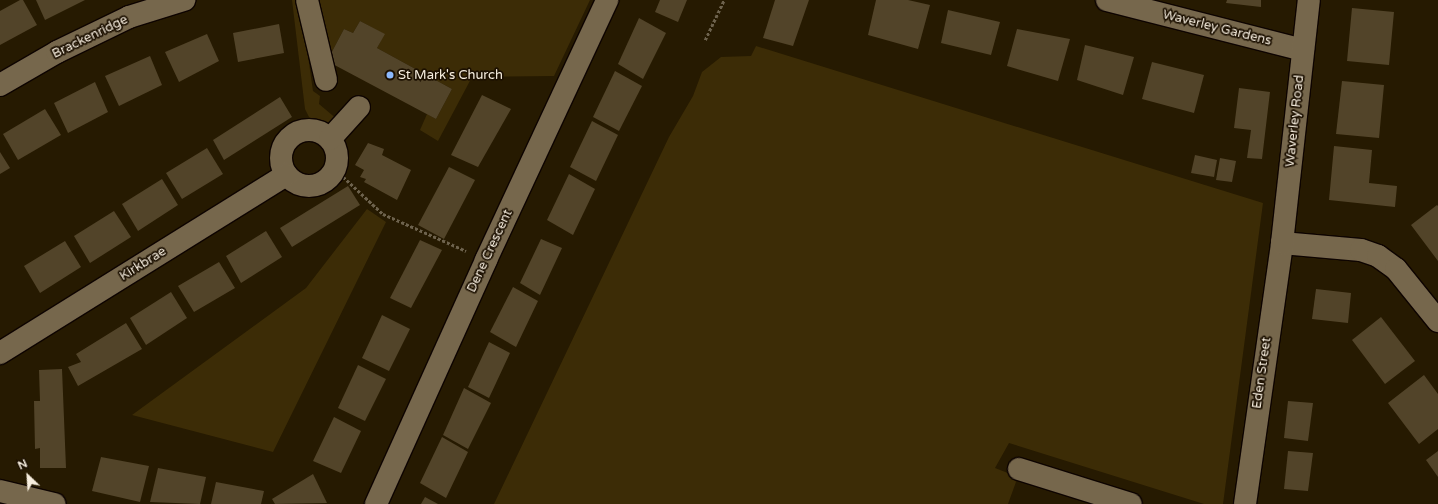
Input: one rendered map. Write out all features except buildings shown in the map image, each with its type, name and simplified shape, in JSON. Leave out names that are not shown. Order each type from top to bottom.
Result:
[{"type":"street","name":"Brackenridge","points":[[0,85],[57,52],[129,18],[184,0]]},
{"type":"street","points":[[307,0],[326,80]]},
{"type":"street","name":"Dene Crescent","points":[[376,504],[486,260],[608,0]]},
{"type":"street","name":"Waverley Gardens","points":[[1107,0],[1152,6],[1303,50]]},
{"type":"street","name":"Waverley Road","points":[[1282,243],[1309,0]]},
{"type":"street","points":[[330,139],[359,107]]},
{"type":"street","points":[[310,130],[318,131],[330,139],[337,150],[336,170],[330,178],[312,187],[294,182],[286,175],[282,167],[281,154],[286,141],[292,135],[310,130]]},
{"type":"street","name":"Kirkbrae","points":[[0,354],[286,175]]},
{"type":"street","points":[[1282,243],[1361,250],[1378,256],[1396,269],[1438,321]]},
{"type":"street","name":"Eden Street","points":[[1245,504],[1282,243]]},
{"type":"street","points":[[1019,469],[1131,504]]},
{"type":"street","points":[[0,491],[54,504]]},
{"type":"path","points":[[705,40],[724,0]]},
{"type":"path","points":[[336,170],[383,214],[486,260]]},
{"type":"shaded area","points":[[292,0],[590,0],[554,76],[472,77],[438,141],[420,130],[427,114],[436,119],[452,89],[377,48],[384,34],[360,21],[353,33],[344,29],[327,61],[302,14],[313,91],[320,96],[319,104],[338,120],[327,126],[309,117],[305,109]]},
{"type":"shaded area","points":[[756,46],[1263,203],[1223,504],[1204,504],[1009,443],[995,468],[1013,475],[1016,482],[1008,504],[494,504],[669,137],[693,96],[702,72],[721,57],[751,56]]},
{"type":"shaded area","points":[[367,209],[386,222],[273,452],[132,415],[306,288]]},
{"type":"place","name":"St Mark's Church","points":[[390,75]]}]
